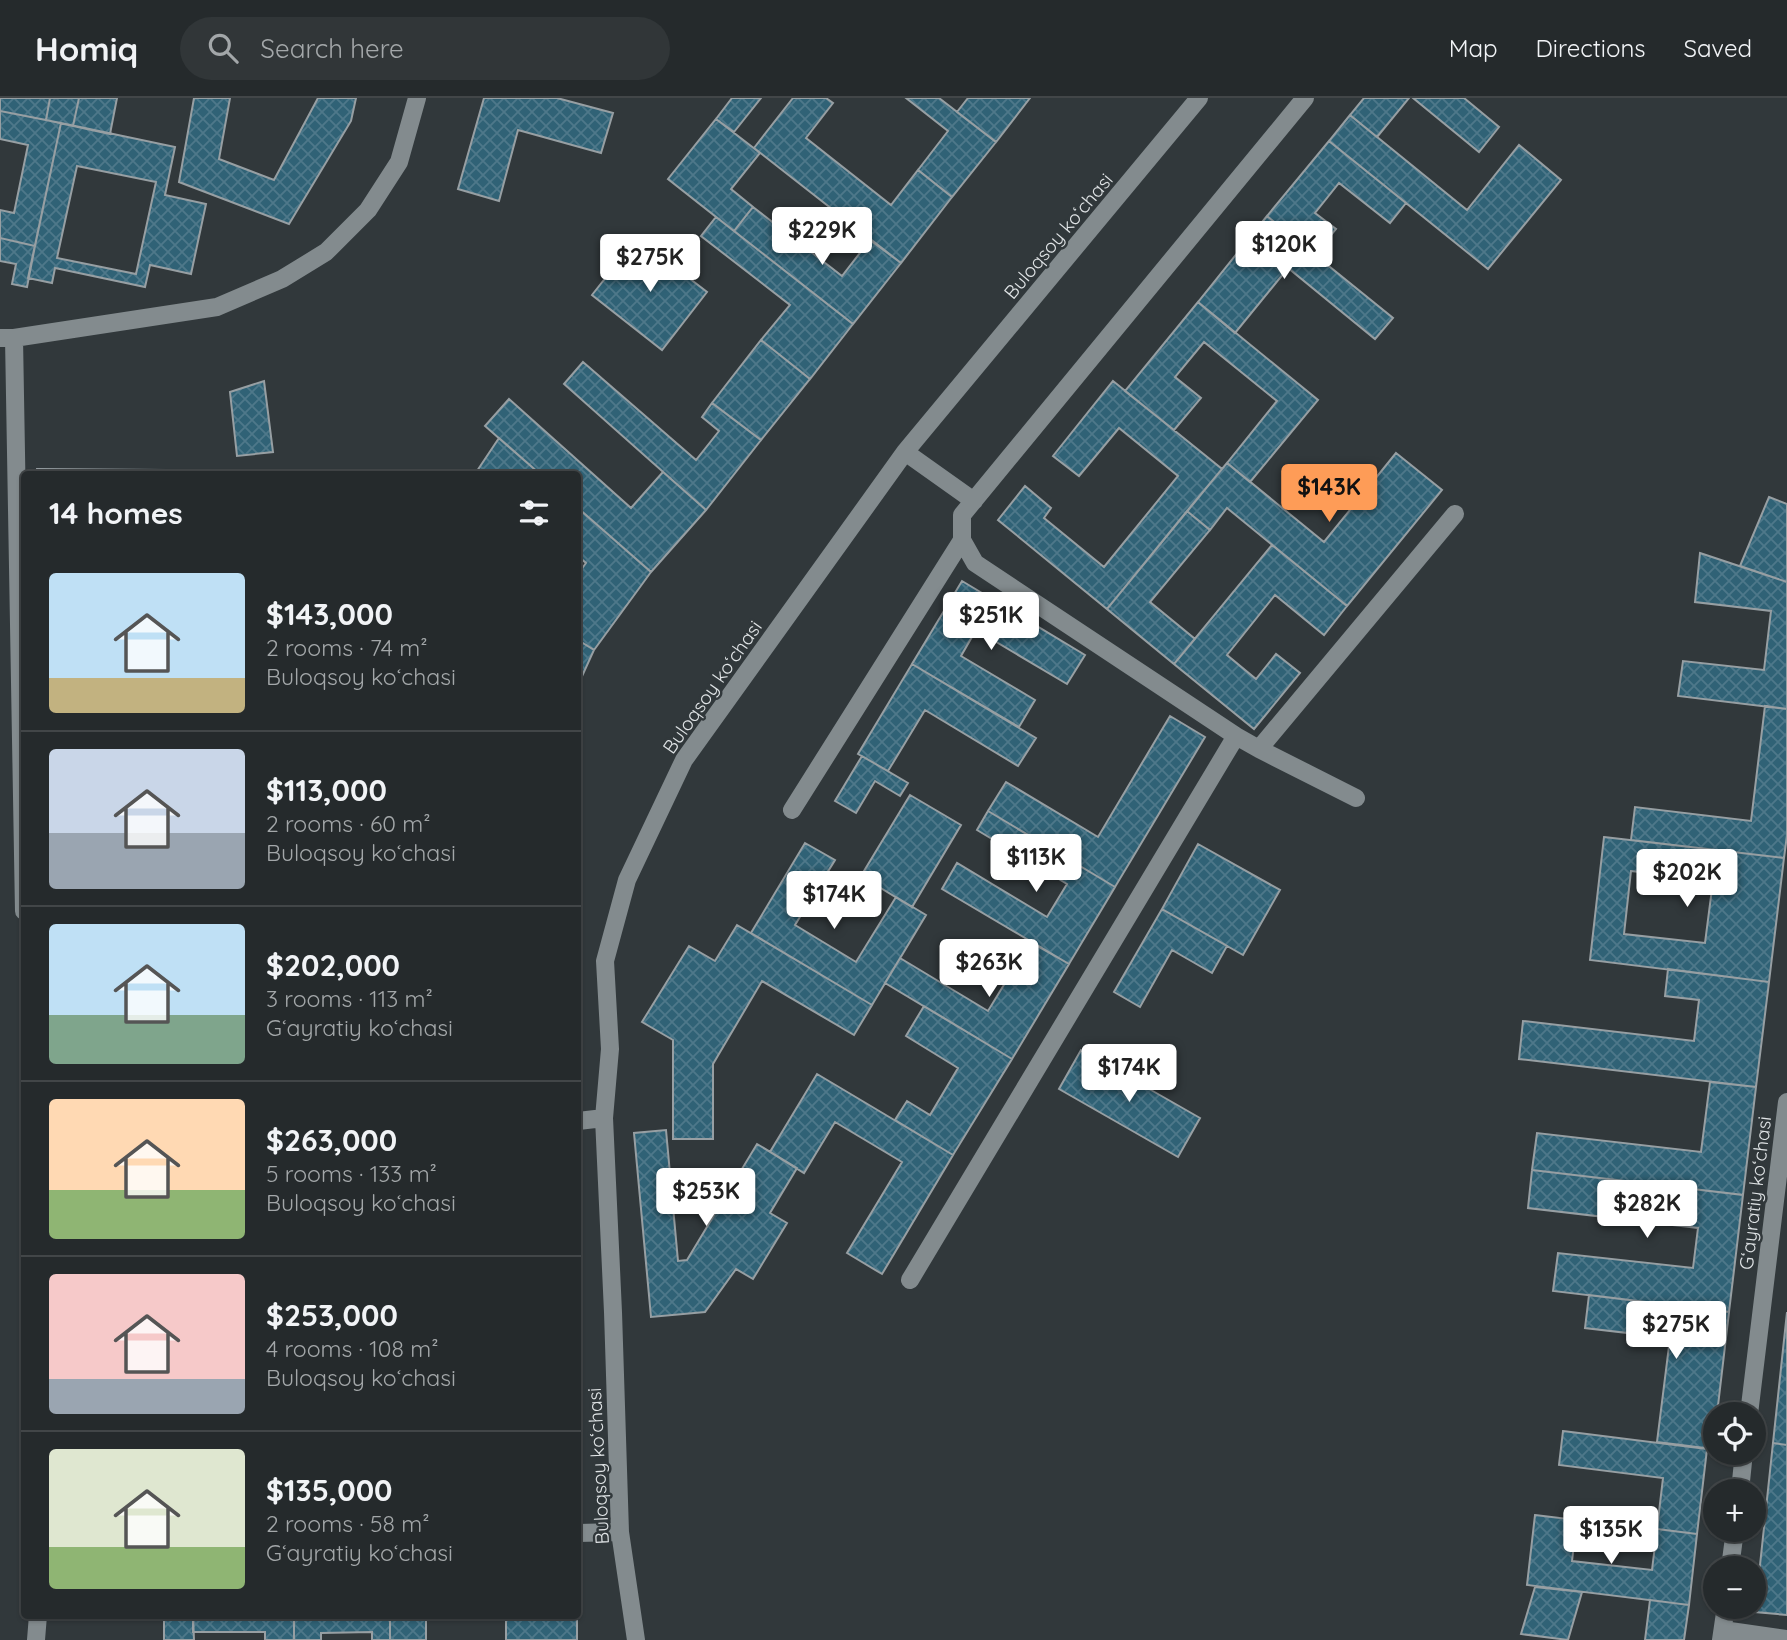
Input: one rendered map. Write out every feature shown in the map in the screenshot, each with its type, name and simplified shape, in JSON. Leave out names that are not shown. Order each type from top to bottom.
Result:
[{"type":"street","points":[[21,810],[7,338],[218,307],[282,279],[326,252],[368,210],[399,162],[417,98]]},
{"type":"street","name":"Buloqsoy koʻchasi","points":[[636,1640],[620,1532],[614,1312],[604,1118],[610,1049],[605,961],[627,880],[684,760],[905,452],[1199,98]]},
{"type":"street","points":[[1305,98],[962,515],[962,540],[975,563],[1236,736],[1356,798]]},
{"type":"street","points":[[905,452],[974,501]]},
{"type":"street","points":[[1259,749],[1455,514]]},
{"type":"street","points":[[792,810],[962,540]]},
{"type":"street","points":[[910,1280],[1236,736]]},
{"type":"street","name":"Gʻayratiy koʻchasi","points":[[1750,1402],[1787,1102]]},
{"type":"street","points":[[581,1121],[604,1118]]},
{"type":"street","points":[[581,1533],[620,1532]]},
{"type":"street","points":[[36,1640],[38,1619]]},
{"type":"street","points":[[1722,1635],[1787,1639]]},
{"type":"building","points":[[0,98],[50,98],[46,120],[0,111]]},
{"type":"building","points":[[50,98],[79,98],[73,126],[46,120]]},
{"type":"building","points":[[79,98],[117,98],[110,134],[73,126]]},
{"type":"building","points":[[194,98],[230,98],[219,159],[274,180],[318,98],[356,98],[351,121],[289,224],[179,182]]},
{"type":"building","points":[[484,98],[557,98],[613,113],[601,153],[518,130],[499,201],[458,189]]},
{"type":"building","points":[[732,98],[761,98],[734,132],[716,119]]},
{"type":"building","points":[[793,98],[826,98],[833,103],[806,138],[891,205],[918,170],[952,197],[901,263],[754,148]]},
{"type":"building","points":[[906,98],[939,98],[996,142],[952,197],[918,170],[948,131]]},
{"type":"building","points":[[968,98],[1030,98],[996,142],[957,112]]},
{"type":"building","points":[[1364,98],[1409,98],[1377,137],[1350,115]]},
{"type":"building","points":[[1413,98],[1464,98],[1499,127],[1479,152]]},
{"type":"building","points":[[0,111],[61,123],[35,246],[0,238],[0,210],[14,213],[28,145],[0,139]]},
{"type":"building","points":[[1350,115],[1467,210],[1519,145],[1561,180],[1488,269],[1329,141]]},
{"type":"building","points":[[716,119],[760,153],[731,189],[753,207],[734,231],[668,179]]},
{"type":"building","points":[[61,123],[175,147],[165,195],[206,204],[191,274],[150,265],[145,287],[55,268],[52,283],[28,278]],"holes":[[[77,166],[156,182],[136,274],[57,258]]]},
{"type":"building","points":[[1329,141],[1406,203],[1390,223],[1339,183],[1315,213],[1336,229],[1315,255],[1267,216]]},
{"type":"building","points":[[753,207],[842,276],[870,240],[901,263],[853,324],[734,231]]},
{"type":"building","points":[[1267,216],[1393,318],[1375,339],[1288,268],[1235,333],[1198,302]]},
{"type":"building","points":[[716,217],[853,324],[810,379],[761,340],[790,305],[701,236]]},
{"type":"building","points":[[0,238],[35,246],[27,287],[12,284],[16,264],[0,261]]},
{"type":"building","points":[[637,238],[707,292],[662,350],[592,295]]},
{"type":"building","points":[[1198,302],[1318,400],[1250,482],[1227,463],[1277,401],[1204,342],[1175,377],[1201,398],[1174,430],[1125,391]]},
{"type":"building","points":[[761,340],[810,379],[761,440],[712,403]]},
{"type":"building","points":[[583,362],[696,460],[719,431],[702,417],[712,403],[761,440],[706,510],[564,384]]},
{"type":"building","points":[[264,381],[273,452],[237,456],[230,392]]},
{"type":"building","points":[[1113,381],[1222,469],[1107,609],[998,520],[1025,486],[1051,508],[1044,518],[1104,567],[1178,476],[1119,428],[1079,476],[1053,456]]},
{"type":"building","points":[[509,399],[631,508],[663,472],[706,510],[651,572],[581,511],[581,471],[537,471],[485,426]]},
{"type":"building","points":[[499,438],[537,471],[477,471]]},
{"type":"building","points":[[1396,453],[1442,490],[1347,606],[1227,508],[1210,530],[1187,511],[1227,463],[1324,542]]},
{"type":"building","points":[[37,469],[165,470],[165,471]]},
{"type":"building","points":[[1769,497],[1787,504],[1787,582],[1740,566]]},
{"type":"building","points":[[581,511],[651,572],[594,650],[581,642],[581,570],[586,563],[581,559]]},
{"type":"building","points":[[1187,511],[1210,530],[1150,602],[1195,639],[1174,664],[1107,609]]},
{"type":"building","points":[[1272,545],[1347,606],[1324,635],[1275,595],[1227,655],[1256,679],[1276,654],[1300,673],[1254,729],[1174,664]]},
{"type":"building","points":[[1700,553],[1787,582],[1787,709],[1678,696],[1683,661],[1764,670],[1771,611],[1695,602]]},
{"type":"building","points":[[962,581],[1085,655],[1067,684],[976,630],[961,656],[1035,700],[1019,727],[912,664]]},
{"type":"building","points":[[581,642],[594,650],[581,678]]},
{"type":"building","points":[[912,664],[1036,738],[1018,766],[925,710],[888,771],[858,754]]},
{"type":"building","points":[[1765,706],[1787,709],[1787,835],[1784,858],[1631,840],[1635,807],[1751,821]]},
{"type":"building","points":[[1170,716],[1205,737],[1115,887],[988,811],[1006,782],[1098,837]]},
{"type":"building","points":[[862,756],[908,783],[900,796],[875,781],[856,813],[835,801]]},
{"type":"building","points":[[910,795],[961,825],[912,907],[861,876]]},
{"type":"building","points":[[988,811],[1115,887],[1069,964],[942,889],[957,863],[1047,917],[1067,884],[977,830]]},
{"type":"building","points":[[1604,837],[1784,858],[1769,982],[1590,960]],"holes":[[[1631,871],[1713,881],[1705,943],[1624,934]]]},
{"type":"building","points":[[805,843],[835,860],[795,925],[856,962],[896,897],[926,915],[872,1005],[751,933]]},
{"type":"building","points":[[1198,844],[1280,890],[1243,955],[1162,909]]},
{"type":"building","points":[[1162,909],[1227,946],[1212,973],[1172,950],[1140,1007],[1114,992]]},
{"type":"building","points":[[737,925],[872,1005],[854,1035],[762,981],[713,1064],[713,1139],[673,1139],[673,1040],[642,1022],[689,946],[715,961]]},
{"type":"building","points":[[1030,942],[1069,964],[1012,1059],[885,983],[900,958],[988,1011]]},
{"type":"building","points":[[1668,969],[1769,982],[1756,1087],[1519,1059],[1523,1021],[1694,1041],[1699,1000],[1665,996]]},
{"type":"building","points":[[924,1006],[1012,1059],[953,1155],[895,1120],[907,1101],[930,1115],[958,1068],[906,1036]]},
{"type":"building","points":[[1081,1050],[1200,1118],[1178,1157],[1059,1089]]},
{"type":"building","points":[[817,1074],[953,1155],[882,1274],[847,1253],[902,1162],[835,1122],[804,1173],[770,1152]]},
{"type":"building","points":[[1710,1082],[1756,1087],[1743,1195],[1532,1170],[1537,1133],[1701,1152]]},
{"type":"building","points":[[666,1130],[678,1261],[687,1260],[757,1144],[797,1168],[770,1213],[787,1223],[753,1279],[736,1269],[705,1312],[651,1317],[634,1133]]},
{"type":"building","points":[[1532,1170],[1743,1195],[1729,1312],[1553,1291],[1558,1253],[1693,1268],[1698,1228],[1528,1208]]},
{"type":"building","points":[[1589,1295],[1729,1312],[1718,1402],[1703,1402],[1703,1448],[1657,1442],[1670,1338],[1585,1328]]},
{"type":"building","points":[[1787,1312],[1787,1445],[1773,1443]]},
{"type":"building","points":[[1563,1431],[1703,1448],[1703,1465],[1705,1465],[1697,1534],[1657,1529],[1663,1478],[1559,1465]]},
{"type":"building","points":[[1773,1443],[1787,1445],[1787,1615],[1766,1613],[1766,1556],[1761,1556],[1762,1542],[1766,1542],[1766,1509]]},
{"type":"building","points":[[1535,1515],[1577,1520],[1572,1561],[1652,1570],[1657,1529],[1697,1534],[1689,1605],[1527,1585]]},
{"type":"building","points":[[1535,1587],[1582,1592],[1568,1640],[1521,1634]]},
{"type":"building","points":[[1650,1600],[1689,1605],[1684,1640],[1645,1640]]},
{"type":"building","points":[[164,1619],[193,1619],[194,1640],[164,1640]]},
{"type":"building","points":[[193,1619],[294,1619],[294,1640],[265,1640],[265,1632],[193,1632]]},
{"type":"building","points":[[294,1619],[390,1619],[390,1640],[372,1640],[372,1632],[321,1633],[321,1640],[294,1640]]},
{"type":"building","points":[[390,1619],[426,1619],[426,1640],[390,1640]]},
{"type":"building","points":[[506,1619],[577,1619],[577,1640],[506,1640]]}]
